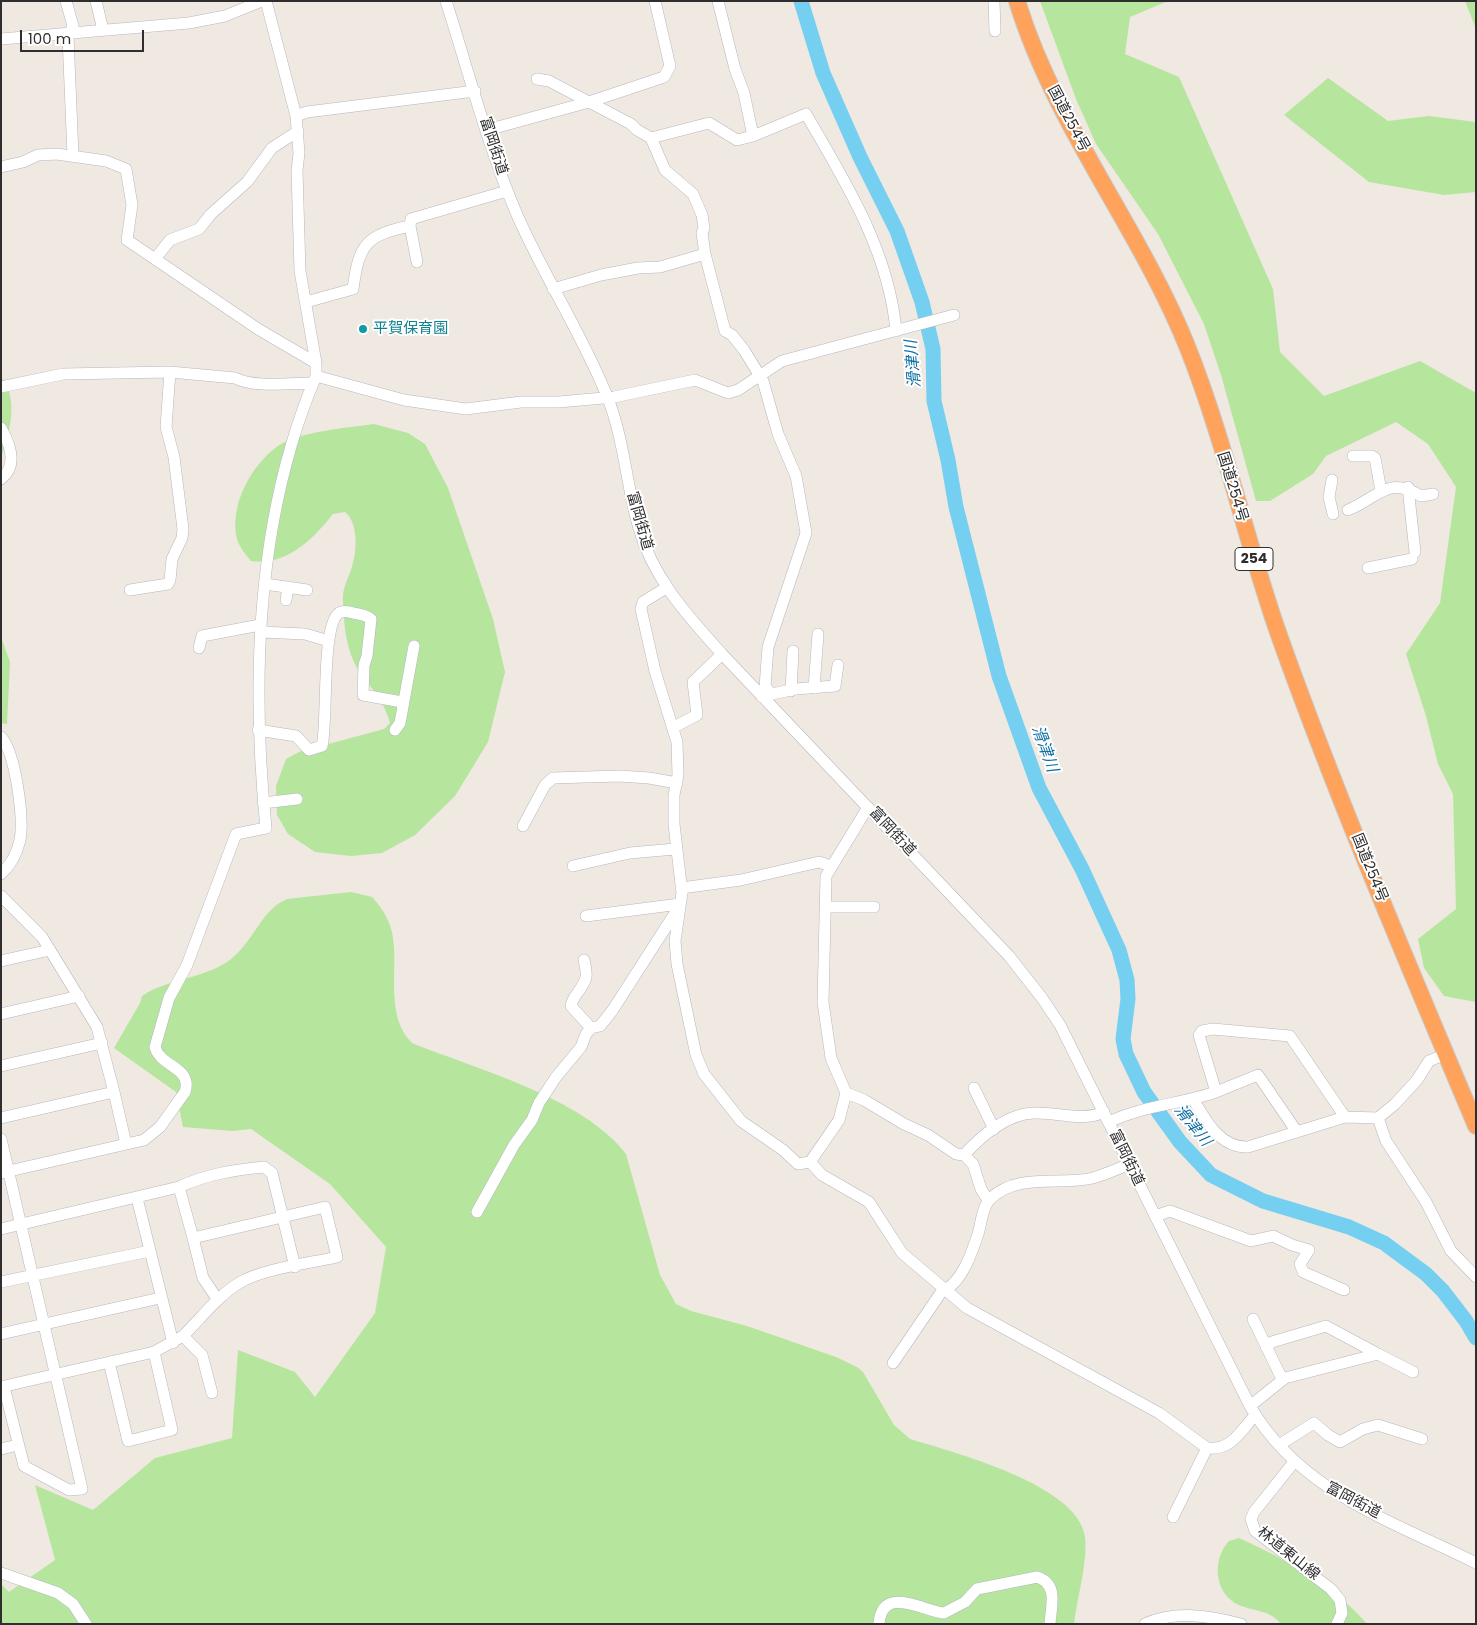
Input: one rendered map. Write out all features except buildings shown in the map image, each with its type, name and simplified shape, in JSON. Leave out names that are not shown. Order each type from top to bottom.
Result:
[{"type":"highway","name":"国道254号","points":[[1017,1],[1031,44],[1056,98],[1143,252],[1188,350],[1279,634],[1314,731],[1476,1126]]},
{"type":"street","points":[[66,1],[73,26],[68,37],[73,155]]},
{"type":"street","points":[[96,1],[103,30]]},
{"type":"street","points":[[1,39],[53,36],[71,32],[189,22],[225,16],[262,1]]},
{"type":"street","points":[[5,1173],[144,1140],[155,1132],[184,1092],[186,1080],[184,1074],[156,1053],[155,1040],[165,1016],[169,998],[187,965],[236,834],[266,828],[258,730],[261,628],[265,584],[285,465],[314,380],[316,363],[300,271],[298,131],[296,116],[266,1]]},
{"type":"street","name":"富岡街道","points":[[446,1],[507,191],[527,238],[608,398],[617,427],[638,527],[648,555],[666,588],[684,612],[722,654],[764,692],[1026,977],[1060,1026],[1253,1411],[1279,1445],[1294,1462],[1321,1484],[1347,1500],[1476,1562]]},
{"type":"street","points":[[487,130],[589,102],[667,75],[670,66],[655,1]]},
{"type":"street","points":[[718,1],[735,69],[744,92],[753,136]]},
{"type":"street","points":[[994,1],[995,31]]},
{"type":"street","points":[[537,79],[549,81],[631,124],[651,138],[665,170],[693,194],[702,216],[705,254],[725,331],[744,350],[759,374],[769,396],[778,434],[796,476],[806,534],[768,646],[764,692],[772,694],[835,686],[838,665]]},
{"type":"street","points":[[296,116],[306,112],[475,91]]},
{"type":"street","points":[[651,138],[709,123],[737,140],[753,136],[806,114],[846,182],[864,219],[882,266],[898,330]]},
{"type":"street","points":[[156,259],[170,240],[198,229],[211,214],[247,182],[272,148],[298,131]]},
{"type":"street","points":[[1,166],[23,162],[38,155],[73,155],[106,161],[126,169],[132,205],[127,240],[258,329],[316,363]]},
{"type":"street","points":[[417,262],[410,226],[411,219],[507,191]]},
{"type":"street","points":[[306,302],[353,289],[363,248],[378,234],[410,226]]},
{"type":"street","points":[[553,289],[601,274],[638,268],[660,267],[705,254]]},
{"type":"street","points":[[1,387],[63,374],[170,372],[235,378],[241,381],[263,383],[314,380],[404,400],[466,409],[522,402],[559,402],[608,398],[695,380],[728,394],[738,390],[759,374],[786,359],[953,316]]},
{"type":"street","points":[[130,590],[168,584],[172,559],[182,538],[174,457],[166,427],[170,372]]},
{"type":"street","points":[[1,428],[11,457],[10,467],[1,479]]},
{"type":"street","points":[[1353,456],[1372,456],[1375,458],[1382,491]]},
{"type":"street","points":[[1332,480],[1329,497],[1333,514]]},
{"type":"street","points":[[1348,510],[1361,505],[1382,491],[1399,486],[1408,487],[1421,496],[1433,494]]},
{"type":"street","points":[[1368,568],[1414,556],[1408,487]]},
{"type":"street","points":[[265,584],[307,590]]},
{"type":"street","points":[[286,600],[288,587]]},
{"type":"street","points":[[666,588],[642,602],[641,609],[666,708],[674,727],[677,742],[677,783],[674,809],[676,849],[681,888],[675,941],[686,1017],[699,1064],[719,1093],[748,1127],[770,1141],[798,1164],[810,1162],[839,1120],[846,1093],[828,1048],[823,1002],[826,876],[868,807]]},
{"type":"street","points":[[258,730],[296,736],[309,750],[322,746],[329,641],[336,616],[339,612],[345,611],[367,616],[372,624],[364,665],[363,695],[402,702]]},
{"type":"street","points":[[199,648],[202,636],[261,628],[305,634],[329,641]]},
{"type":"street","points":[[814,688],[818,634]]},
{"type":"street","points":[[395,730],[400,723],[402,702],[414,646]]},
{"type":"street","points":[[791,691],[793,651]]},
{"type":"street","points":[[674,727],[698,715],[692,682],[722,654]]},
{"type":"street","points":[[1,738],[7,746],[12,765],[21,819],[18,848],[11,862],[1,874]]},
{"type":"street","points":[[523,826],[545,785],[553,778],[619,776],[649,778],[677,783]]},
{"type":"street","points":[[263,803],[297,799]]},
{"type":"street","points":[[573,866],[630,853],[676,849]]},
{"type":"street","points":[[681,888],[741,880],[819,862],[831,866]]},
{"type":"street","points":[[1,896],[42,937],[98,1027],[126,1144]]},
{"type":"street","points":[[586,916],[680,904]]},
{"type":"street","points":[[477,1212],[539,1103],[581,1047],[586,1034],[591,1028],[600,1026],[612,1011],[680,904]]},
{"type":"street","points":[[826,907],[874,907]]},
{"type":"street","points":[[1,962],[50,950]]},
{"type":"street","points":[[584,960],[586,978],[578,995],[572,1000],[571,1006],[591,1028]]},
{"type":"street","points":[[1,1014],[79,996]]},
{"type":"street","points":[[1216,1092],[1200,1044],[1199,1035],[1202,1031],[1213,1029],[1290,1036],[1345,1117]]},
{"type":"street","points":[[1,1066],[102,1043]]},
{"type":"street","points":[[1191,1100],[1219,1137],[1238,1148],[1255,1145],[1345,1117],[1378,1118],[1395,1104],[1417,1080],[1429,1061],[1446,1054]]},
{"type":"street","points":[[964,1155],[994,1129],[1012,1118],[1034,1112],[1076,1116],[1123,1116],[1191,1100],[1258,1075],[1297,1132]]},
{"type":"street","points":[[974,1088],[994,1129]]},
{"type":"street","points":[[1,1118],[114,1092]]},
{"type":"street","points":[[846,1093],[864,1100],[904,1124],[928,1135],[956,1154],[964,1155],[973,1164],[981,1189],[988,1200]]},
{"type":"street","points":[[1378,1118],[1383,1136],[1417,1187],[1451,1251],[1476,1277]]},
{"type":"street","points":[[1,1140],[5,1173],[21,1225],[56,1374],[82,1489],[68,1490],[28,1468],[22,1460],[3,1387],[56,1374],[154,1352],[183,1336],[218,1300],[247,1279],[337,1257],[325,1207],[192,1238]]},
{"type":"street","points":[[810,1162],[822,1175],[869,1202],[902,1253],[947,1289],[967,1308],[1159,1413],[1207,1448],[1216,1449],[1228,1446],[1253,1411],[1282,1380],[1378,1354]]},
{"type":"street","points":[[893,1363],[942,1291],[958,1279],[971,1252],[988,1200],[1000,1192],[1032,1181],[1092,1178],[1129,1164]]},
{"type":"street","points":[[1,1229],[137,1198],[179,1187],[198,1178],[226,1171],[264,1167],[272,1173],[295,1267]]},
{"type":"street","points":[[179,1187],[202,1278],[218,1300]]},
{"type":"street","points":[[137,1198],[160,1298],[173,1343]]},
{"type":"street","points":[[1155,1216],[1170,1211],[1251,1241],[1274,1236],[1292,1245],[1306,1248],[1309,1250],[1300,1264],[1303,1272],[1344,1290]]},
{"type":"street","points":[[1,1282],[150,1251]]},
{"type":"street","points":[[1,1334],[160,1298]]},
{"type":"street","points":[[1254,1319],[1282,1380]]},
{"type":"street","points":[[1266,1347],[1272,1342],[1326,1326],[1413,1372]]},
{"type":"street","points":[[183,1336],[202,1355],[212,1393]]},
{"type":"street","points":[[109,1362],[128,1441],[172,1430],[154,1352]]},
{"type":"street","points":[[1279,1445],[1314,1423],[1340,1442],[1363,1429],[1378,1425],[1422,1438]]},
{"type":"street","points":[[1,1449],[18,1445]]},
{"type":"street","points":[[1173,1517],[1207,1448]]},
{"type":"street","name":"林道東山線","points":[[1294,1462],[1254,1512],[1251,1520],[1252,1526],[1263,1538],[1336,1594],[1342,1613],[1337,1624]]},
{"type":"street","points":[[1,1573],[58,1593],[73,1604],[86,1624]]},
{"type":"street","points":[[878,1624],[884,1607],[892,1602],[904,1602],[944,1613],[965,1602],[978,1589],[1037,1577],[1044,1579],[1050,1585],[1053,1594],[1050,1624]]},
{"type":"street","points":[[1145,1624],[1171,1616],[1204,1616],[1241,1624]]},
{"type":"green space","points":[[1040,1],[1168,1],[1130,17],[1125,54],[1179,77],[1273,289],[1280,352],[1324,396],[1420,361],[1476,393],[1476,1002],[1444,996],[1424,968],[1418,939],[1456,909],[1453,794],[1438,764],[1426,716],[1406,654],[1440,603],[1456,487],[1428,444],[1396,422],[1326,456],[1313,474],[1270,501],[1256,501],[1221,375],[1204,324],[1158,234],[1096,144],[1076,99]]},
{"type":"green space","points":[[1465,1],[1476,1],[1476,29]]},
{"type":"green space","points":[[1328,78],[1388,121],[1429,116],[1476,122],[1476,192],[1444,195],[1369,182],[1284,115]]},
{"type":"green space","points":[[1,377],[7,385],[10,395],[11,416],[10,427],[1,457]]},
{"type":"green space","points":[[374,424],[408,433],[425,444],[448,488],[493,619],[505,672],[488,742],[455,796],[415,835],[382,853],[351,856],[315,852],[288,834],[277,815],[276,786],[286,759],[299,752],[384,729],[390,723],[379,699],[357,668],[347,640],[343,595],[355,551],[355,536],[352,522],[345,512],[333,514],[317,533],[298,549],[276,559],[264,561],[251,561],[249,559],[238,542],[235,526],[239,500],[244,487],[259,464],[278,446],[311,434]]},
{"type":"green space","points":[[1,637],[10,662],[7,724],[1,723]]},
{"type":"green space","points":[[351,892],[372,897],[388,921],[392,932],[394,951],[395,1007],[398,1020],[412,1043],[527,1087],[557,1101],[584,1117],[607,1134],[626,1154],[660,1275],[676,1304],[691,1311],[747,1326],[836,1357],[857,1367],[863,1372],[894,1425],[910,1439],[955,1452],[1011,1473],[1061,1502],[1078,1518],[1085,1537],[1086,1547],[1074,1624],[1,1624],[1,1584],[9,1592],[55,1560],[35,1485],[93,1510],[155,1458],[232,1438],[238,1350],[295,1372],[315,1397],[375,1313],[386,1247],[330,1184],[251,1129],[233,1131],[183,1127],[176,1092],[114,1048],[140,1003],[142,996],[162,986],[217,968],[227,962],[236,955],[263,919],[278,904],[287,899]]},
{"type":"green space","points":[[1239,1538],[1308,1574],[1340,1597],[1367,1624],[1281,1624],[1270,1615],[1232,1601],[1221,1588],[1218,1563],[1220,1555],[1229,1541]]},
{"type":"waterway","name":"滑津川","points":[[801,1],[823,73],[860,157],[897,231],[922,302],[933,349],[934,401],[948,460],[956,507],[999,676],[1039,788],[1082,869],[1119,950],[1127,980],[1128,999],[1123,1039],[1126,1054],[1144,1092],[1180,1142],[1211,1175],[1263,1201],[1349,1227],[1384,1243],[1426,1274],[1443,1291],[1466,1321],[1476,1338]]},
{"type":"place","name":"平賀保育園","points":[[363,329]]}]
